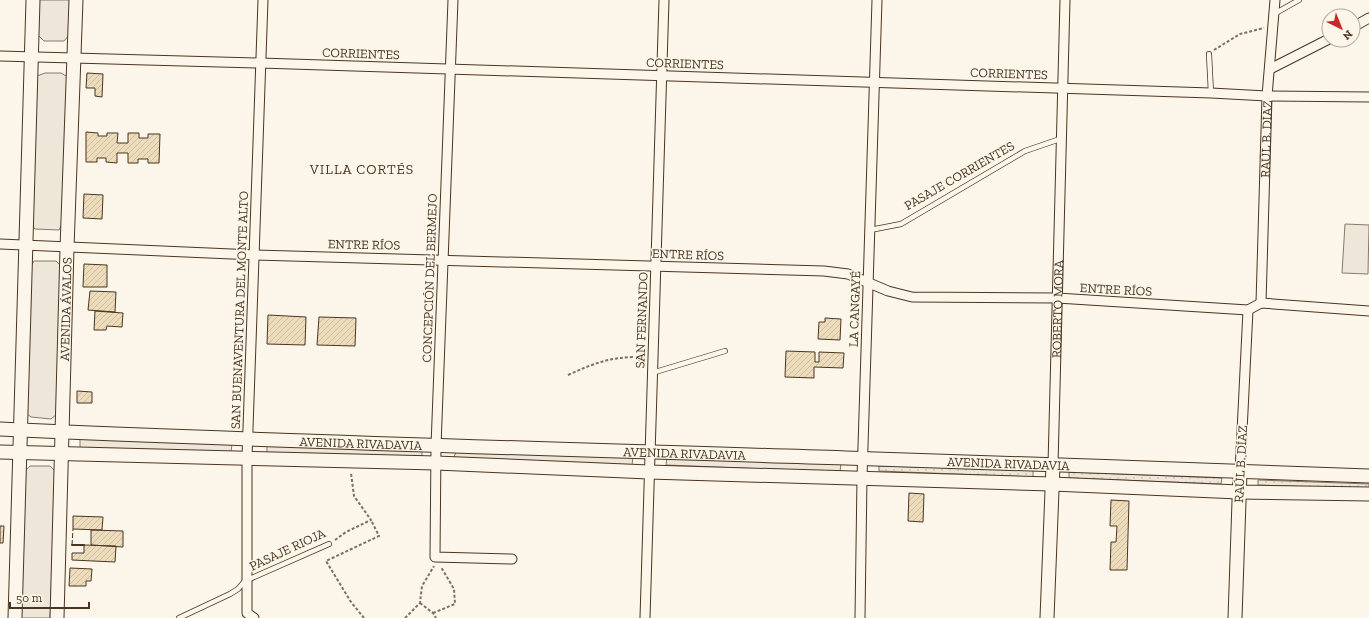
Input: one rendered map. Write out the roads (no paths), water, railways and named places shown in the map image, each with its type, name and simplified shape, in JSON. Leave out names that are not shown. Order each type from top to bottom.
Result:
[{"type":"street","points":[[15,618],[33,0]]},
{"type":"street","name":"AVENIDA ÁVALOS","points":[[57,618],[67,248],[76,0]]},
{"type":"street","name":"SAN BUENAVENTURA DEL MONTE ALTO","points":[[254,618],[247,614],[245,581],[247,457],[263,0]]},
{"type":"street","name":"CONCEPCIÓN DEL BERMEJO","points":[[453,0],[442,259],[436,446],[435,557],[512,559]]},
{"type":"street","name":"SAN FERNANDO","points":[[645,618],[649,472],[651,452],[651,373],[656,266],[664,0]]},
{"type":"street","name":"LA CANGAYÉ","points":[[860,618],[862,478],[877,0]]},
{"type":"street","name":"ROBERTO MORA","points":[[1047,618],[1053,465],[1060,138],[1065,0]]},
{"type":"street","name":"RAÚL B. DÍAZ","points":[[1260,303],[1268,96],[1275,0]]},
{"type":"street","points":[[1270,69],[1321,43]]},
{"type":"street","name":"CORRIENTES","points":[[0,56],[662,75],[1268,96],[1369,97]]},
{"type":"street","name":"ENTRE RÍOS","points":[[0,244],[255,255],[442,259],[824,271],[848,274],[868,281],[888,291],[912,297],[1057,298],[1248,310]]},
{"type":"street","points":[[1248,310],[1260,303],[1369,311]]},
{"type":"street","name":"RAÚL B. DÍAZ","points":[[1235,618],[1239,492],[1248,310]]},
{"type":"street","name":"AVENIDA RIVADAVIA","points":[[0,430],[436,446],[863,458],[1369,476]]},
{"type":"street","name":"AVENIDA RIVADAVIA","points":[[0,452],[247,457],[649,472],[1052,484],[1239,492],[1369,494]]},
{"type":"lane","points":[[1274,14],[1299,0]]},
{"type":"lane","points":[[1209,54],[1210,93]]},
{"type":"lane","name":"PASAJE CORRIENTES","points":[[870,230],[901,224],[1025,151],[1060,138]]},
{"type":"lane","points":[[651,373],[725,351]]},
{"type":"lane","name":"PASAJE RIOJA","points":[[179,618],[230,594],[238,589],[245,581],[329,544]]},
{"type":"district","name":"VILLA CORTÉS","points":[[362,169]]}]
